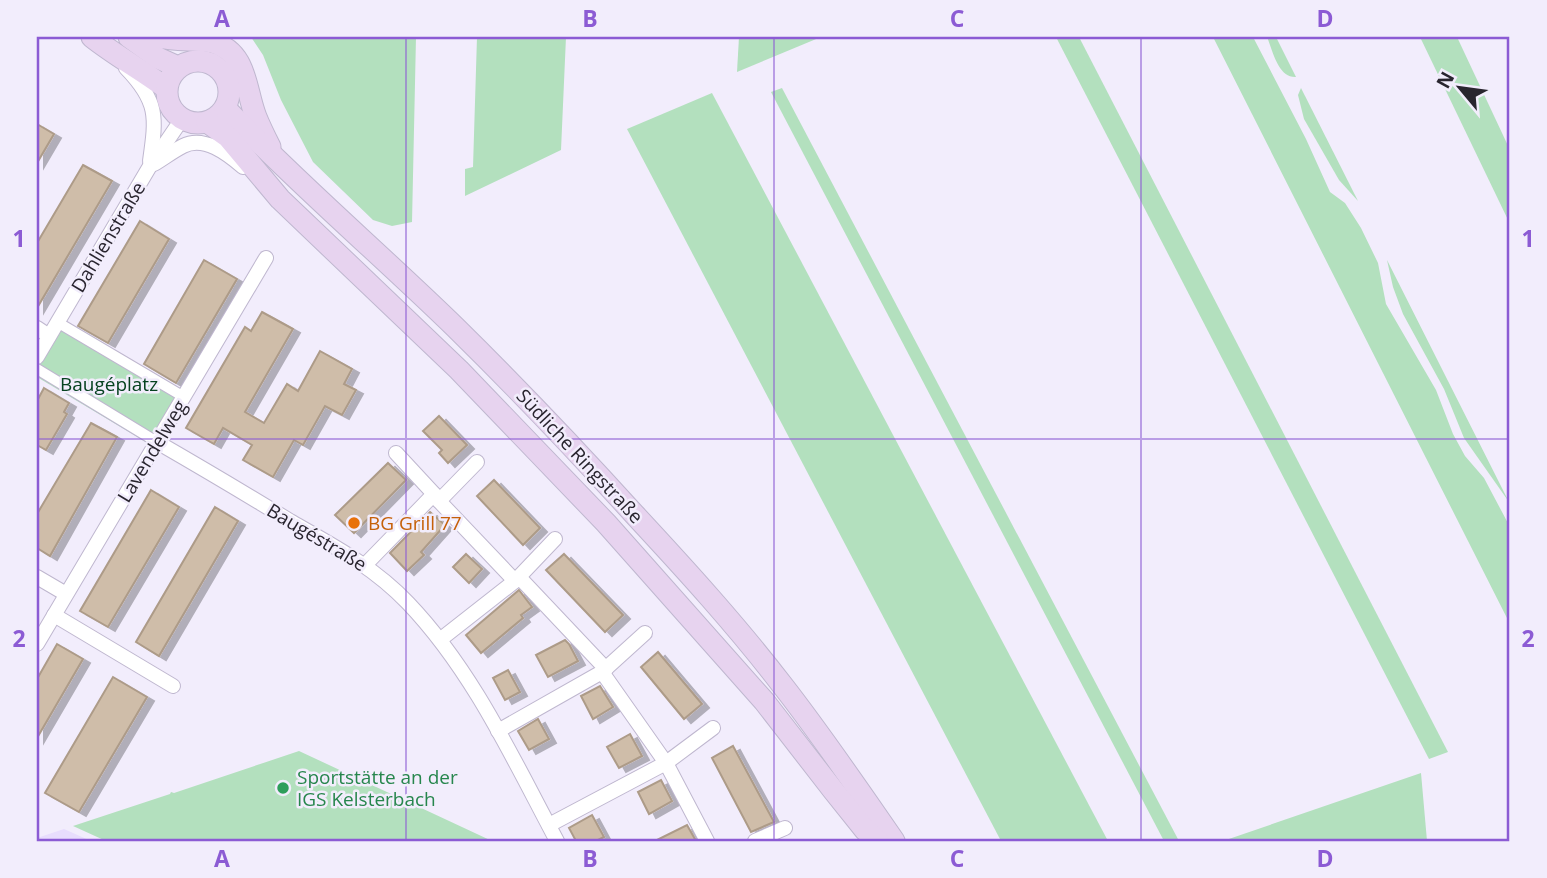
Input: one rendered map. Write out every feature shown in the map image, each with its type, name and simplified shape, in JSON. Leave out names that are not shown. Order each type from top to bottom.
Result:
[{"type":"main road","points":[[129,37],[158,58],[178,67]]},
{"type":"main road","points":[[159,37],[213,42],[231,52],[244,72],[256,116],[275,158]]},
{"type":"main road","points":[[99,42],[166,88]]},
{"type":"main road","points":[[201,60],[219,68],[228,85],[229,98],[225,108],[215,118],[195,123],[182,119],[174,112],[168,103],[166,88],[178,67],[190,61],[201,60]]},
{"type":"main road","name":"Südliche Ringstraße","points":[[225,108],[456,328],[573,447],[647,528],[783,686],[894,841]]},
{"type":"main road","name":"Südliche Ringstraße","points":[[207,122],[238,147],[280,198],[459,370],[606,523],[764,701],[871,837]]},
{"type":"street","points":[[99,42],[138,80],[152,106],[155,124],[150,166]]},
{"type":"street","name":"Dahlienstraße","points":[[37,357],[43,332],[57,322],[150,166],[182,119]]},
{"type":"street","name":"Südliche Ringstraße","points":[[150,166],[186,144],[200,142],[232,158],[280,198]]},
{"type":"street","name":"Lavendelweg","points":[[37,644],[266,258]]},
{"type":"street","points":[[57,322],[184,397]]},
{"type":"street","points":[[37,369],[158,442]]},
{"type":"street","name":"Baugéstraße","points":[[158,442],[365,565],[407,601],[441,639],[467,677],[557,841]]},
{"type":"street","points":[[396,453],[604,671],[666,763],[707,841]]},
{"type":"street","points":[[365,565],[477,462]]},
{"type":"street","points":[[441,639],[517,579],[555,539]]},
{"type":"street","points":[[37,577],[66,594]]},
{"type":"street","points":[[54,615],[173,686]]},
{"type":"street","points":[[498,731],[604,671],[645,633]]},
{"type":"street","points":[[548,825],[666,763],[713,728]]},
{"type":"street","points":[[755,841],[786,828]]},
{"type":"shaded area","points":[[64,829],[91,841],[37,841],[37,838]]},
{"type":"green space","points":[[251,37],[416,37],[412,222],[392,226],[373,220],[313,162],[281,100],[263,55]]},
{"type":"green space","points":[[477,37],[566,37],[561,150],[465,196],[465,169],[473,167]]},
{"type":"green space","points":[[739,37],[821,37],[737,72]]},
{"type":"green space","points":[[1056,37],[1079,37],[1448,752],[1429,759]]},
{"type":"green space","points":[[1213,37],[1253,37],[1330,192],[1345,203],[1361,228],[1378,263],[1386,304],[1436,390],[1453,434],[1465,456],[1484,478],[1510,527],[1510,624]]},
{"type":"green space","points":[[1267,37],[1276,37],[1296,77],[1280,68]]},
{"type":"green space","points":[[1420,37],[1457,37],[1510,150],[1510,224]]},
{"type":"green space","points":[[782,88],[1179,841],[1164,841],[771,92]]},
{"type":"green space","points":[[1301,88],[1358,201],[1339,180],[1304,119],[1298,95]]},
{"type":"green space","points":[[712,93],[1108,841],[1001,841],[627,129]]},
{"type":"green space","points":[[1387,260],[1509,502],[1464,438],[1444,389],[1403,314]]},
{"type":"green space","name":"Baugéplatz","points":[[65,323],[180,392],[149,444],[37,377],[37,370]]},
{"type":"green space","name":"Sportstätte an der IGS Kelsterbach","points":[[299,751],[492,841],[106,841],[73,826],[171,792]]},
{"type":"green space","points":[[1421,773],[1427,841],[1223,841]]},
{"type":"building","points":[[37,124],[54,134],[37,163]]},
{"type":"building","points":[[83,165],[112,181],[37,308],[37,243]]},
{"type":"building","points":[[140,221],[169,239],[108,343],[78,326]]},
{"type":"building","points":[[204,260],[237,279],[176,383],[144,364]]},
{"type":"building","points":[[262,312],[293,329],[245,412],[264,423],[287,384],[298,391],[320,351],[352,369],[344,384],[356,390],[342,415],[325,406],[303,445],[294,440],[273,477],[243,460],[252,445],[223,428],[214,444],[186,428],[245,327],[251,331]]},
{"type":"building","points":[[44,388],[69,403],[64,412],[67,414],[46,450],[37,445],[37,401]]},
{"type":"building","points":[[439,416],[467,445],[448,463],[439,453],[442,450],[423,431]]},
{"type":"building","points":[[91,423],[117,437],[50,556],[37,548],[37,514]]},
{"type":"building","points":[[388,463],[406,480],[354,533],[335,515]]},
{"type":"building","points":[[494,480],[540,528],[523,545],[477,496]]},
{"type":"building","points":[[151,490],[179,507],[108,627],[80,611]]},
{"type":"building","points":[[215,507],[238,521],[159,656],[136,642]]},
{"type":"building","points":[[430,512],[445,525],[421,552],[424,555],[407,571],[390,553]]},
{"type":"building","points":[[466,554],[482,569],[469,583],[453,567]]},
{"type":"building","points":[[564,554],[623,615],[605,632],[546,570]]},
{"type":"building","points":[[519,590],[532,607],[521,615],[523,618],[481,653],[466,635]]},
{"type":"building","points":[[565,640],[578,661],[548,677],[536,655]]},
{"type":"building","points":[[57,644],[83,659],[37,738],[37,679]]},
{"type":"building","points":[[658,652],[702,704],[684,719],[641,667]]},
{"type":"building","points":[[508,670],[520,692],[505,700],[493,678]]},
{"type":"building","points":[[113,677],[147,697],[79,812],[45,793]]},
{"type":"building","points":[[600,686],[613,707],[593,719],[581,696]]},
{"type":"building","points":[[538,719],[549,739],[529,750],[518,731]]},
{"type":"building","points":[[630,734],[642,756],[619,768],[607,747]]},
{"type":"building","points":[[733,746],[774,822],[751,832],[712,758]]},
{"type":"building","points":[[661,780],[672,801],[649,814],[638,792]]},
{"type":"building","points":[[592,815],[604,837],[596,841],[576,841],[569,828]]},
{"type":"building","points":[[687,825],[696,841],[655,841]]},
{"type":"place","name":"BG Grill 77","points":[[354,523]]},
{"type":"place","name":"Sportstätte an der IGS Kelsterbach","points":[[283,788]]}]
